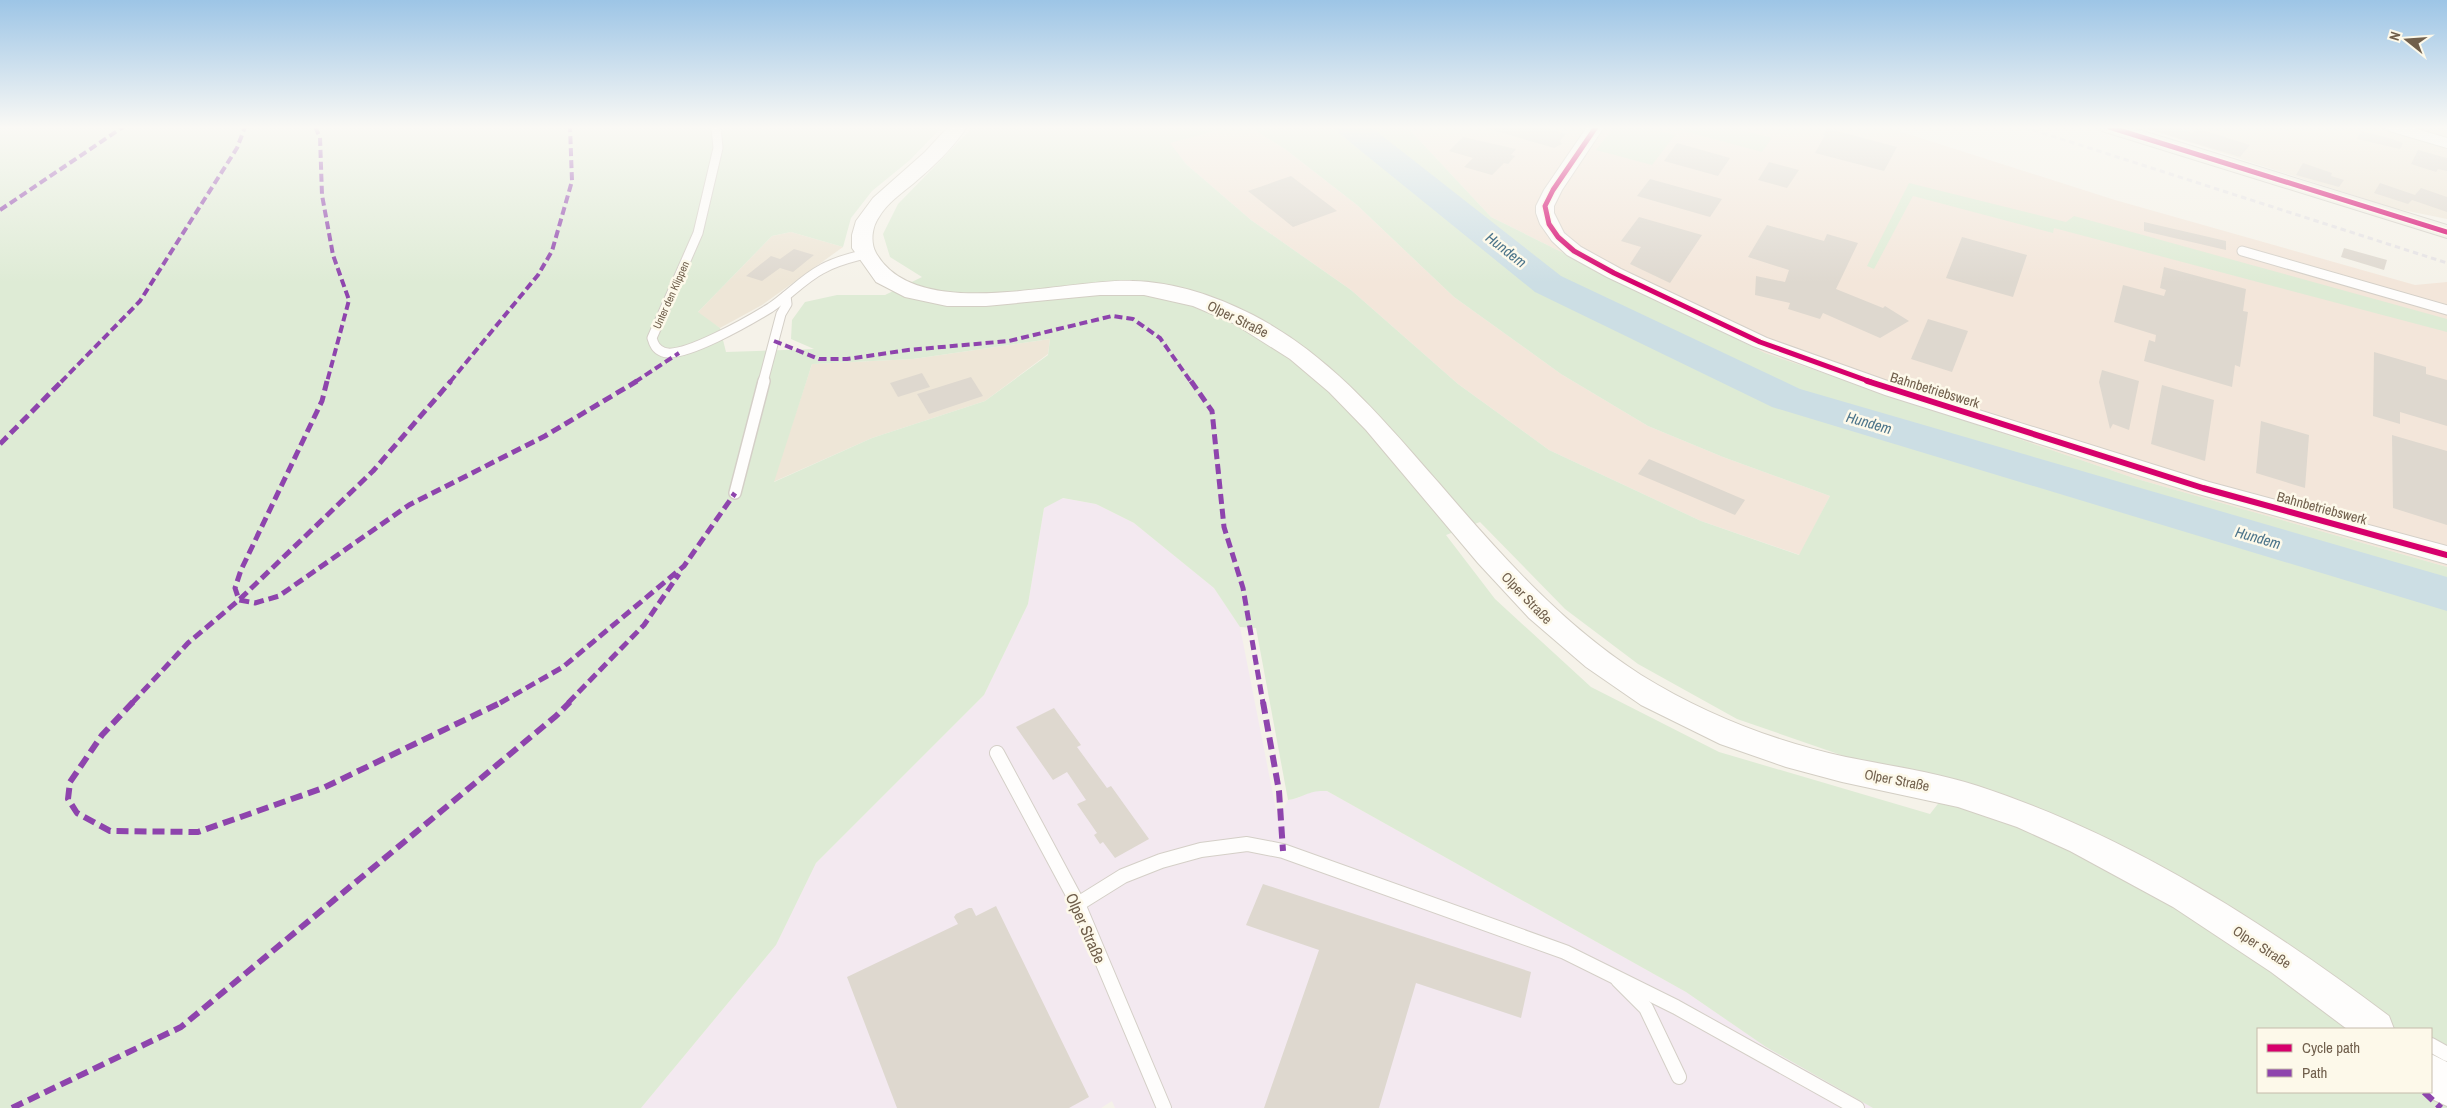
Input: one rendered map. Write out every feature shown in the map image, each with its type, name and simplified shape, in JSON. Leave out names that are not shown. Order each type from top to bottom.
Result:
[{"type":"main road","points":[[865,254],[862,233],[870,214],[907,179]]},
{"type":"main road","points":[[2275,179],[2447,232]]},
{"type":"main road","name":"Olper Straße","points":[[865,254],[885,278],[899,287],[931,297],[962,300],[1022,298],[1095,288],[1134,287],[1160,290],[1187,297],[1242,318],[1292,350],[1350,398],[1506,578],[1561,633],[1626,681],[1686,716],[1751,743],[1838,768],[1930,786],[1976,799],[2046,825],[2159,880],[2313,980],[2375,1028]]},
{"type":"main road","points":[[2432,1074],[2447,1086]]},
{"type":"street","name":"Bahnbetriebswerk","points":[[1561,179],[1545,206],[1545,213],[1549,224],[1558,237],[1574,251],[1614,273],[1760,342],[1892,390],[2203,488],[2447,555]]},
{"type":"lane","name":"Unter den Klippen","points":[[711,179],[698,233],[652,338],[655,348],[664,353],[679,353],[718,337],[771,307],[820,270],[838,261],[865,254]]},
{"type":"lane","points":[[2242,251],[2447,310]]},
{"type":"lane","points":[[2338,278],[2341,267]]},
{"type":"lane","points":[[735,493],[781,314],[787,304],[786,296]]},
{"type":"lane","name":"Olper Straße","points":[[997,753],[1078,904],[1164,1108]]},
{"type":"lane","points":[[1078,904],[1123,876],[1161,861],[1200,850],[1246,844],[1284,851],[1565,952],[1696,1015],[1857,1108]]},
{"type":"lane","points":[[1609,972],[1646,1008],[1679,1077]]},
{"type":"lane","points":[[2432,1046],[2447,1054]]},
{"type":"shaded area","points":[[1203,179],[1323,179],[1357,205],[1454,297],[1561,374],[1648,426],[1723,457],[1830,496],[1800,555],[1701,521],[1549,450],[1458,384],[1351,290],[1251,220]]},
{"type":"shaded area","points":[[1455,179],[2048,179],[2115,200],[2415,285],[2447,282],[2447,567],[2137,479],[1765,353],[1491,217]]},
{"type":"shaded area","points":[[2302,179],[2447,179],[2447,219],[2393,208]]},
{"type":"shaded area","points":[[791,232],[843,247],[762,305],[720,328],[697,313],[772,236]]},
{"type":"shaded area","points":[[1050,339],[1048,354],[985,401],[872,438],[773,482],[812,364],[913,359]]},
{"type":"shaded area","points":[[1062,498],[1096,504],[1134,523],[1214,588],[1240,627],[1278,820],[1288,800],[1298,798],[1311,790],[1327,791],[1686,992],[1766,1047],[1873,1108],[1115,1108],[1112,1101],[1101,1108],[641,1108],[776,945],[816,863],[984,695],[1028,604],[1044,508]]},
{"type":"green space","points":[[0,179],[887,179],[872,191],[851,218],[843,247],[791,232],[772,236],[698,312],[720,328],[726,352],[814,349],[791,339],[792,320],[805,302],[837,295],[885,295],[922,277],[890,257],[883,234],[898,204],[923,179],[1203,179],[1251,220],[1351,290],[1458,384],[1549,450],[1701,521],[1799,555],[1830,496],[1723,457],[1648,426],[1561,374],[1454,297],[1357,205],[1323,179],[1455,179],[1491,217],[1765,353],[2137,479],[2447,567],[2447,1108],[1873,1108],[1766,1047],[1686,992],[1327,791],[1315,792],[1288,800],[1256,628],[1240,627],[1214,588],[1134,523],[1096,504],[1063,498],[1044,508],[1028,604],[984,695],[816,863],[776,945],[641,1108],[0,1108]],"holes":[[[1050,339],[1048,355],[985,401],[872,438],[774,482],[812,364],[913,359]],[[1480,522],[1565,609],[1638,664],[1737,719],[1844,756],[1955,782],[1930,814],[1719,752],[1591,687],[1495,599],[1446,535]]]},
{"type":"green space","points":[[1909,183],[2066,222],[2074,216],[2447,319],[2447,332],[2054,228],[2053,233],[1913,196],[1874,269],[1867,266]]},
{"type":"building","points":[[1283,179],[1295,179],[1337,211],[1293,227],[1248,191]]},
{"type":"building","points":[[1650,179],[1722,199],[1710,217],[1637,196]]},
{"type":"building","points":[[1759,179],[1793,179],[1787,188],[1758,180]]},
{"type":"building","points":[[2309,179],[2344,180],[2339,187]]},
{"type":"building","points":[[2380,183],[2415,195],[2421,188],[2447,197],[2447,212],[2412,200],[2408,204],[2374,193]]},
{"type":"building","points":[[1639,217],[1702,235],[1670,283],[1630,264],[1641,247],[1621,241]]},
{"type":"building","points":[[2144,222],[2226,241],[2226,250],[2144,231]]},
{"type":"building","points":[[1767,225],[1824,241],[1827,234],[1858,243],[1836,289],[1883,308],[1885,306],[1909,321],[1880,338],[1823,313],[1820,319],[1788,309],[1790,303],[1755,295],[1756,276],[1785,282],[1789,270],[1748,257]]},
{"type":"building","points":[[1962,237],[2027,255],[2013,297],[1946,278]]},
{"type":"building","points":[[2344,248],[2387,260],[2384,270],[2341,257]]},
{"type":"building","points":[[794,249],[814,255],[793,272],[780,268],[762,281],[746,276],[771,256],[780,259]]},
{"type":"building","points":[[2164,267],[2246,289],[2243,311],[2248,312],[2240,367],[2235,365],[2232,387],[2144,361],[2149,340],[2155,342],[2156,335],[2114,322],[2123,285],[2164,296],[2166,290],[2160,288]]},
{"type":"building","points":[[1928,319],[1968,331],[1952,372],[1911,359]]},
{"type":"building","points":[[2374,352],[2426,367],[2426,374],[2447,380],[2447,426],[2400,412],[2400,424],[2373,416]]},
{"type":"building","points":[[2102,370],[2139,381],[2129,430],[2113,424],[2110,429],[2099,382]]},
{"type":"building","points":[[922,373],[930,387],[898,397],[890,383]]},
{"type":"building","points":[[971,377],[983,396],[929,414],[917,394]]},
{"type":"building","points":[[2162,385],[2214,400],[2205,461],[2151,444]]},
{"type":"building","points":[[2261,421],[2309,435],[2305,488],[2256,473]]},
{"type":"building","points":[[2392,435],[2447,451],[2447,525],[2393,508]]},
{"type":"building","points":[[1649,459],[1745,500],[1735,515],[1638,474]]},
{"type":"building","points":[[1054,708],[1081,745],[1077,747],[1107,788],[1111,786],[1149,839],[1115,858],[1103,842],[1100,844],[1094,835],[1097,833],[1077,804],[1086,800],[1067,772],[1053,780],[1016,727]]},
{"type":"building","points":[[1263,884],[1531,972],[1521,1018],[1416,983],[1379,1108],[1264,1108],[1319,950],[1246,925]]},
{"type":"building","points":[[996,906],[1089,1097],[1069,1108],[897,1108],[847,977],[958,924],[954,917],[956,914],[972,908],[976,916]]},
{"type":"waterway","name":"Hundem","points":[[1416,179],[1548,284],[1786,398],[2447,594]]},
{"type":"railway","points":[[2185,179],[2447,263]]},
{"type":"marked path","points":[[0,210],[46,179]]},
{"type":"marked path","points":[[0,444],[140,301],[218,179]]},
{"type":"marked path","points":[[321,179],[322,195],[333,255],[349,300],[322,401],[241,570],[235,588],[239,600],[255,603],[279,596],[409,505],[545,436],[665,364],[679,353]]},
{"type":"marked path","points":[[572,179],[552,251],[538,275],[465,365],[373,471],[239,600],[188,643],[102,735],[70,782],[68,799],[77,813],[110,831],[198,832],[323,788],[500,703],[563,667],[684,566],[735,493]]},
{"type":"marked path","points":[[774,341],[819,359],[847,359],[908,350],[1009,341],[1112,316],[1133,319],[1160,338],[1212,411],[1224,527],[1243,588],[1279,791],[1283,851]]},
{"type":"marked path","points":[[12,1108],[181,1027],[556,716],[644,625],[679,574]]},
{"type":"marked path","points":[[2425,1093],[2441,1108]]},
{"type":"cycle path","points":[[1561,179],[1545,206],[1545,213],[1549,224],[1558,237],[1574,251],[1614,273],[1760,342],[1892,390],[2203,488],[2447,555]]},
{"type":"cycle path","points":[[2275,179],[2447,232]]}]
